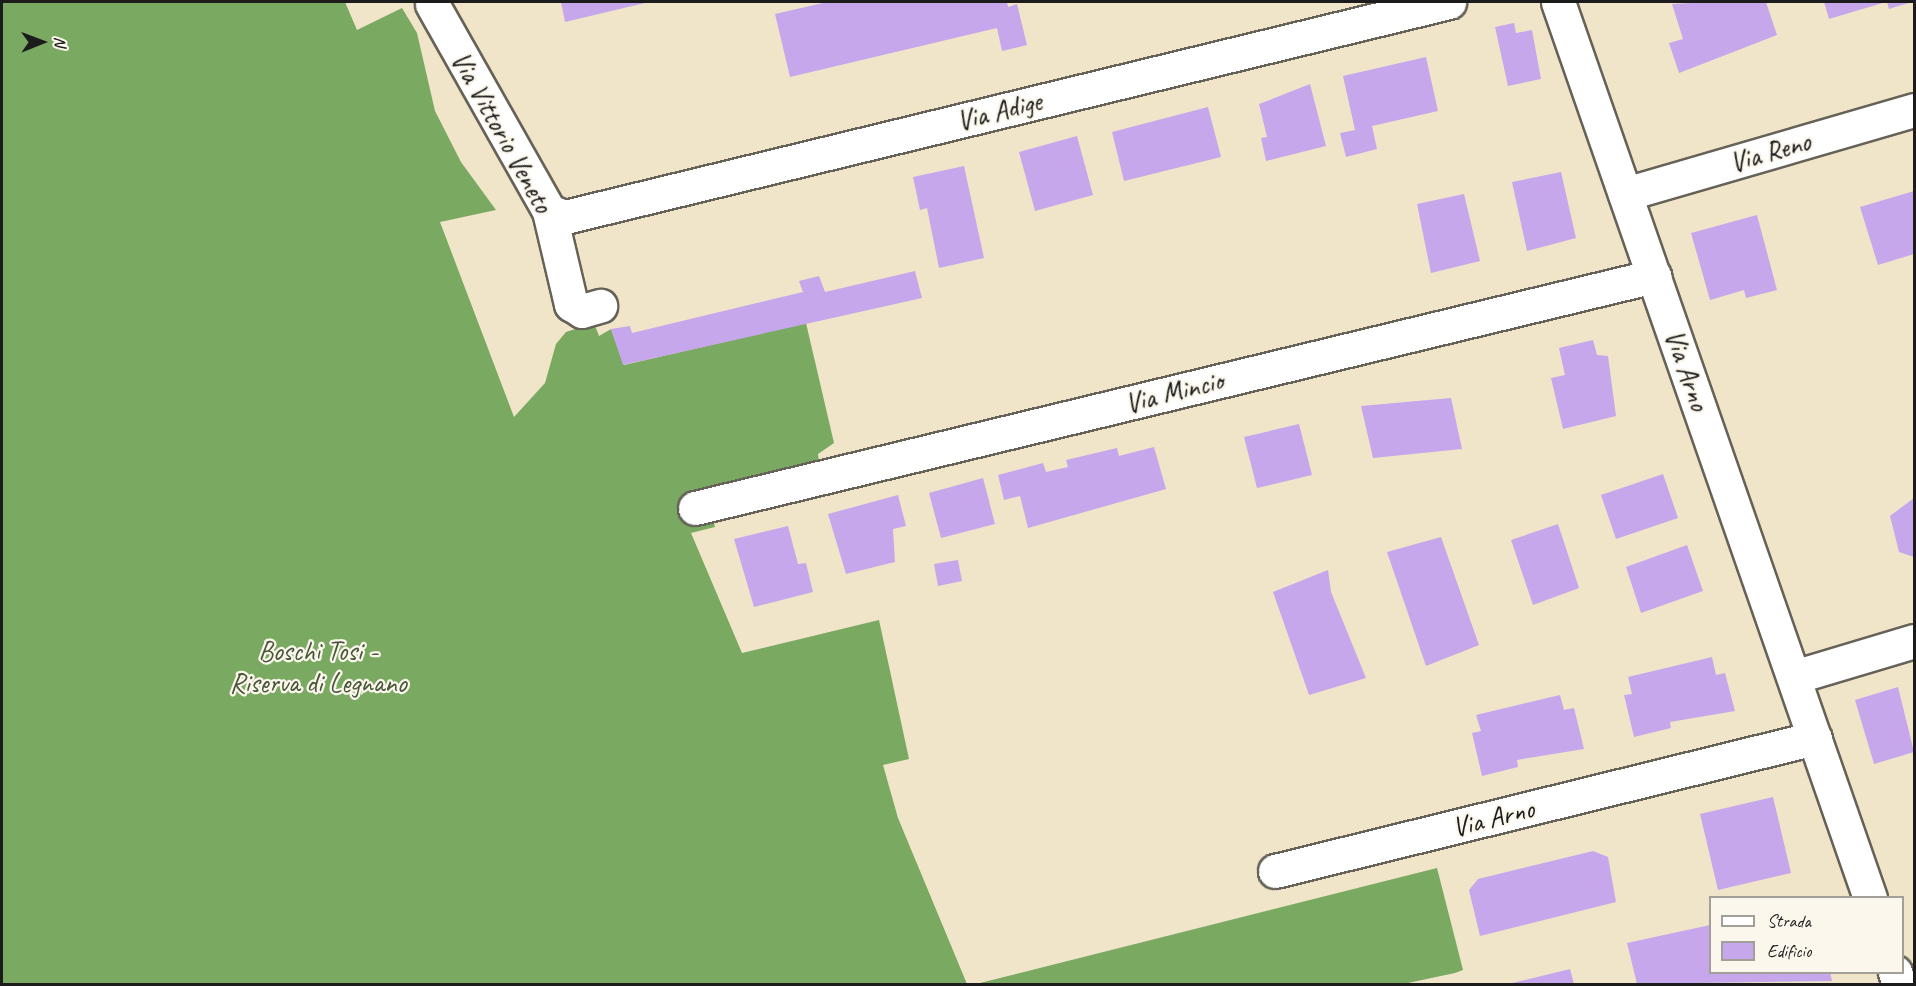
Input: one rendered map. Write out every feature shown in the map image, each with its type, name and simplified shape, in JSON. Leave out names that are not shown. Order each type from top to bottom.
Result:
[{"type":"street","name":"Via Adige","points":[[549,212],[565,217],[1449,2]]},
{"type":"street","name":"Via Arno","points":[[1558,2],[1870,896]]},
{"type":"street","name":"Via Vittorio Veneto","points":[[432,3],[549,212],[571,304],[582,311],[600,306]]},
{"type":"street","name":"Via Reno","points":[[1625,194],[1914,110]]},
{"type":"street","name":"Via Mincio","points":[[695,508],[1654,276]]},
{"type":"street","points":[[1794,677],[1914,641]]},
{"type":"street","name":"Via Arno","points":[[1275,872],[1815,738]]},
{"type":"green space","name":"Boschi Tosi - Riserva di Legnano","points":[[2,2],[345,2],[357,30],[402,8],[417,33],[435,111],[461,162],[496,210],[440,222],[514,417],[545,383],[556,344],[566,332],[594,323],[599,336],[611,329],[624,365],[806,323],[834,443],[818,454],[819,463],[706,492],[715,527],[691,533],[742,653],[879,620],[909,759],[883,765],[898,818],[967,984],[2,984]]},
{"type":"green space","points":[[1437,868],[1463,970],[1455,973],[1403,984],[976,984]]},
{"type":"building","points":[[561,2],[644,2],[645,3],[565,22]]},
{"type":"building","points":[[827,2],[1007,2],[1008,7],[1017,4],[1027,45],[1002,51],[997,28],[790,77],[775,14]]},
{"type":"building","points":[[1766,2],[1777,35],[1679,73],[1669,43],[1683,39],[1672,4]]},
{"type":"building","points":[[1824,2],[1886,2],[1829,19]]},
{"type":"building","points":[[1887,2],[1912,2],[1889,9]]},
{"type":"building","points":[[1514,23],[1516,33],[1532,30],[1541,79],[1508,86],[1495,27]]},
{"type":"building","points":[[1426,57],[1438,111],[1372,126],[1377,149],[1346,157],[1340,133],[1355,130],[1343,76]]},
{"type":"building","points":[[1310,84],[1326,146],[1266,161],[1261,138],[1267,137],[1259,104]]},
{"type":"building","points":[[1208,107],[1221,157],[1124,181],[1112,132]]},
{"type":"building","points":[[1077,136],[1093,195],[1035,211],[1019,152]]},
{"type":"building","points":[[964,166],[984,258],[939,268],[927,208],[920,210],[913,177]]},
{"type":"building","points":[[1561,172],[1576,238],[1527,251],[1512,182]]},
{"type":"building","points":[[1914,191],[1914,254],[1878,265],[1860,207]]},
{"type":"building","points":[[1464,194],[1480,261],[1431,273],[1417,204]]},
{"type":"building","points":[[1757,215],[1777,290],[1746,298],[1744,290],[1710,300],[1691,233]]},
{"type":"building","points":[[915,271],[922,298],[623,365],[611,329],[630,326],[632,333],[803,292],[799,281],[819,276],[825,292]]},
{"type":"building","points":[[1593,340],[1597,355],[1608,356],[1616,416],[1563,429],[1551,378],[1565,375],[1559,348]]},
{"type":"building","points":[[1451,398],[1462,449],[1373,458],[1361,406]]},
{"type":"building","points":[[1299,424],[1312,475],[1257,488],[1244,437]]},
{"type":"building","points":[[1154,447],[1166,489],[1028,528],[1020,496],[1004,500],[998,475],[1043,463],[1046,472],[1068,467],[1066,460],[1117,448],[1119,456]]},
{"type":"building","points":[[1663,474],[1678,518],[1616,539],[1601,495]]},
{"type":"building","points":[[983,478],[995,524],[941,538],[929,493]]},
{"type":"building","points":[[898,495],[906,526],[893,529],[895,562],[846,574],[828,514]]},
{"type":"building","points":[[1914,498],[1914,557],[1899,552],[1890,516]]},
{"type":"building","points":[[1558,524],[1579,588],[1533,605],[1511,540]]},
{"type":"building","points":[[788,526],[798,564],[806,563],[813,592],[754,607],[734,539]]},
{"type":"building","points":[[1441,537],[1479,645],[1426,666],[1387,552]]},
{"type":"building","points":[[1687,545],[1703,591],[1641,613],[1626,567]]},
{"type":"building","points":[[958,560],[962,581],[938,586],[934,564]]},
{"type":"building","points":[[1328,570],[1331,592],[1366,678],[1309,695],[1273,592]]},
{"type":"building","points":[[1712,657],[1716,675],[1725,673],[1735,711],[1670,722],[1671,728],[1634,737],[1624,695],[1632,694],[1628,677]]},
{"type":"building","points":[[1898,687],[1914,752],[1874,764],[1855,700]]},
{"type":"building","points":[[1560,695],[1564,710],[1574,708],[1584,749],[1517,760],[1518,767],[1482,776],[1472,733],[1481,731],[1476,715]]},
{"type":"building","points":[[1773,797],[1791,873],[1718,890],[1700,814]]},
{"type":"building","points":[[1593,851],[1608,857],[1616,902],[1480,936],[1469,890],[1478,879]]},
{"type":"building","points":[[1709,925],[1709,974],[1830,974],[1832,981],[1637,984],[1627,943]]},
{"type":"building","points":[[1570,969],[1574,984],[1508,984]]}]
